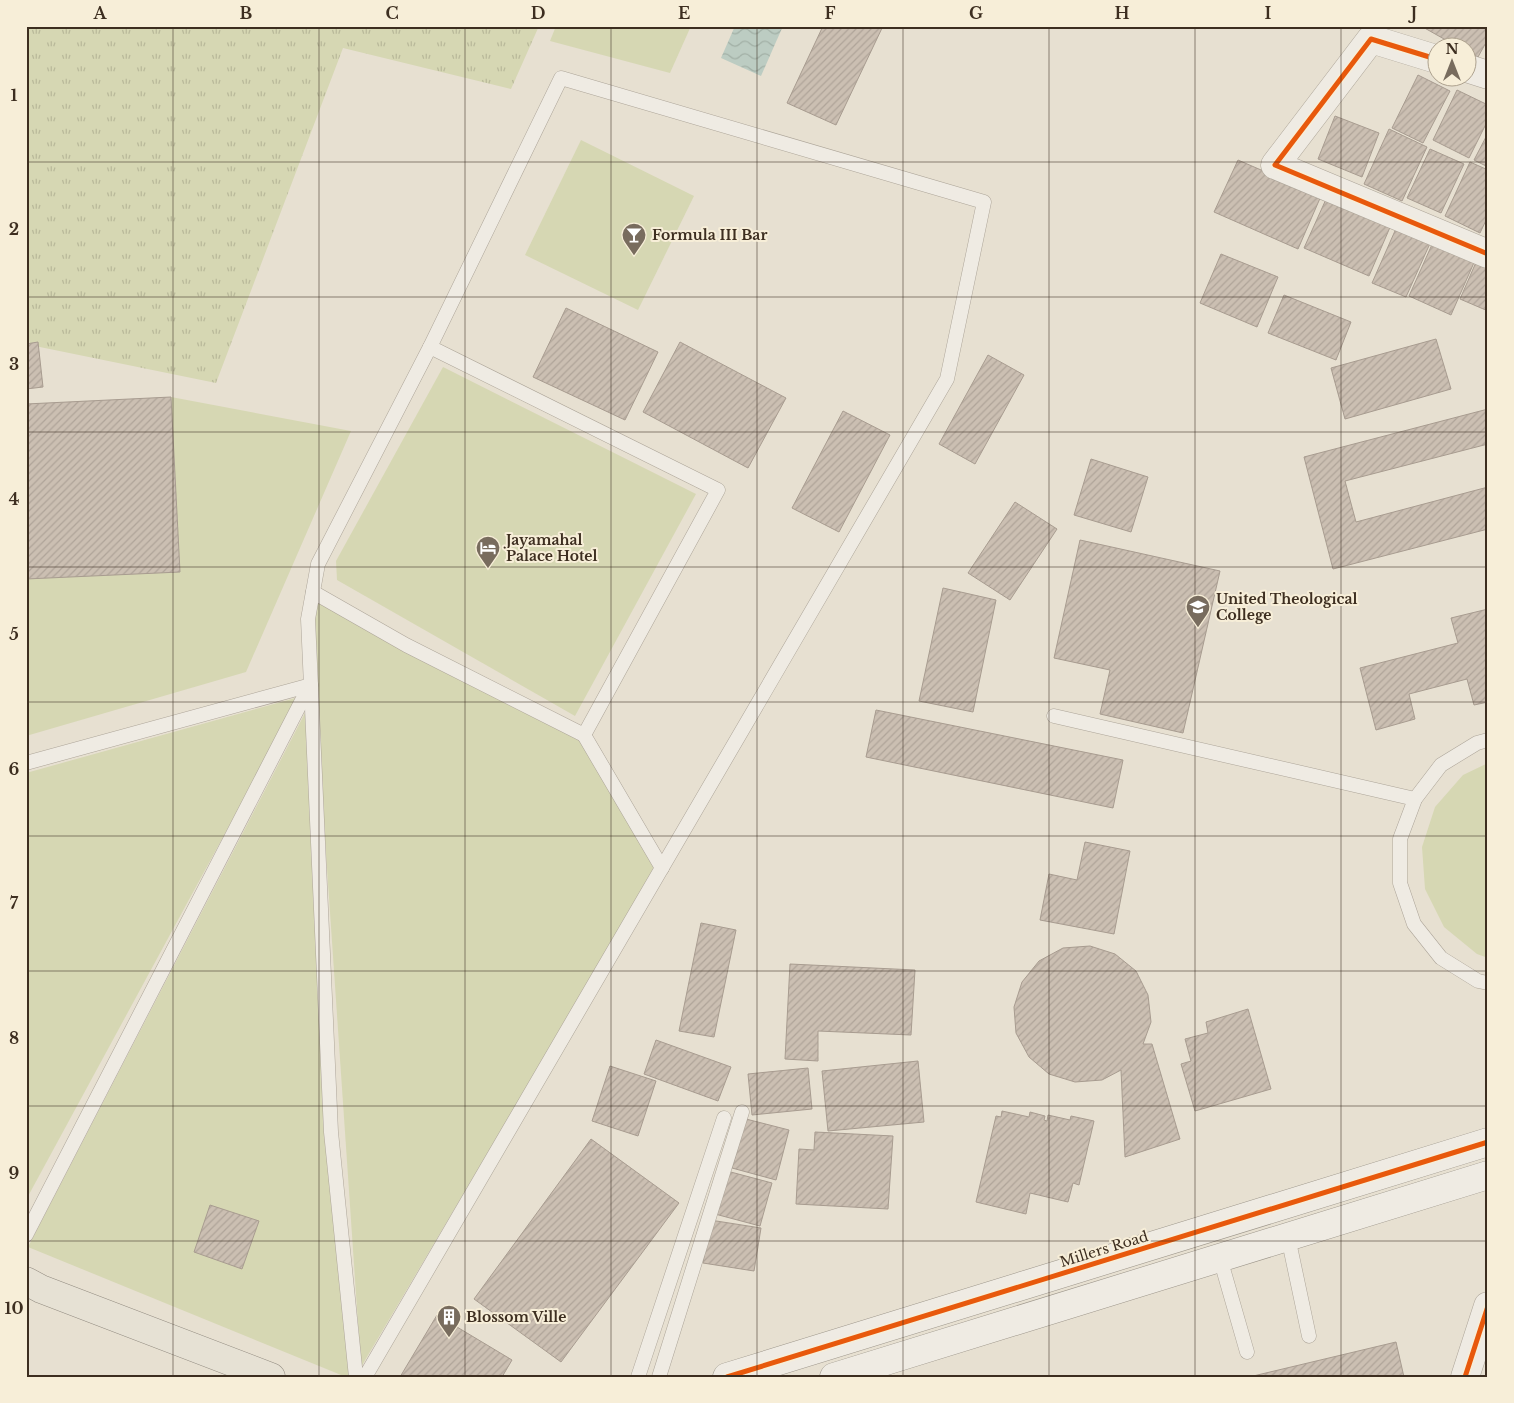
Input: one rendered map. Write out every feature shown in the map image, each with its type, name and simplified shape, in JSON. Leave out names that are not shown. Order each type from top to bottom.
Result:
[{"type":"main road","points":[[26,1280],[41,1289],[272,1377]]},
{"type":"street","points":[[1426,56],[1371,39],[1275,165],[1488,254]]},
{"type":"street","points":[[1476,71],[1488,75]]},
{"type":"street","name":"Millers Road","points":[[726,1377],[764,1371],[1488,1142]]},
{"type":"street","points":[[834,1377],[1488,1175]]},
{"type":"street","points":[[1464,1377],[1488,1306]]},
{"type":"lane","points":[[356,1377],[332,1132],[308,619],[318,564],[430,347],[561,78],[984,202],[947,379],[365,1377]]},
{"type":"lane","points":[[430,347],[718,490],[584,735]]},
{"type":"lane","points":[[313,592],[406,645],[584,735],[662,868]]},
{"type":"lane","points":[[26,763],[311,685]]},
{"type":"lane","points":[[26,1235],[311,685]]},
{"type":"lane","points":[[1054,716],[1415,798]]},
{"type":"lane","points":[[1488,740],[1477,743],[1441,765],[1415,798],[1400,839],[1400,883],[1414,924],[1441,958],[1478,981],[1488,983]]},
{"type":"lane","points":[[659,1377],[742,1112]]},
{"type":"lane","points":[[638,1377],[724,1118]]},
{"type":"lane","points":[[1288,1237],[1309,1336]]},
{"type":"lane","points":[[1220,1258],[1247,1352]]},
{"type":"green space","points":[[26,26],[539,26],[511,89],[343,48],[216,383],[30,345],[26,321]]},
{"type":"green space","points":[[556,26],[691,26],[670,73],[550,41]]},
{"type":"green space","points":[[581,140],[694,196],[638,310],[525,255]]},
{"type":"green space","points":[[443,367],[696,494],[575,716],[337,580],[336,561]]},
{"type":"green space","points":[[171,397],[351,431],[246,672],[26,736],[26,579],[180,571]]},
{"type":"green space","points":[[314,596],[580,739],[656,868],[361,1367],[310,619]]},
{"type":"green space","points":[[299,697],[26,1200],[26,773]]},
{"type":"green space","points":[[305,713],[327,1130],[351,1377],[346,1377],[28,1247]]},
{"type":"green space","points":[[1488,763],[1488,958],[1477,954],[1444,927],[1425,889],[1422,847],[1435,807],[1463,775]]},
{"type":"water","points":[[735,26],[783,26],[761,76],[721,58]]},
{"type":"building","points":[[823,26],[883,26],[836,125],[787,103]]},
{"type":"building","points":[[1421,26],[1488,26],[1488,39],[1478,57],[1476,56],[1476,38],[1442,38]]},
{"type":"building","points":[[1418,75],[1426,79],[1426,88],[1444,88],[1450,91],[1423,143],[1392,128]]},
{"type":"building","points":[[1457,90],[1488,105],[1488,120],[1469,158],[1433,140]]},
{"type":"building","points":[[1335,116],[1379,133],[1362,177],[1318,159]]},
{"type":"building","points":[[1389,129],[1427,147],[1402,201],[1364,184]]},
{"type":"building","points":[[1488,133],[1488,167],[1474,160]]},
{"type":"building","points":[[1430,149],[1464,164],[1441,213],[1407,198]]},
{"type":"building","points":[[1238,160],[1321,196],[1298,249],[1214,212]]},
{"type":"building","points":[[1470,162],[1488,170],[1488,216],[1480,233],[1445,216]]},
{"type":"building","points":[[1327,197],[1391,225],[1369,276],[1304,248]]},
{"type":"building","points":[[1398,224],[1432,239],[1406,297],[1372,283]]},
{"type":"building","points":[[1434,240],[1476,258],[1451,315],[1409,296]]},
{"type":"building","points":[[1221,254],[1278,277],[1257,327],[1200,303]]},
{"type":"building","points":[[1477,260],[1488,264],[1488,311],[1460,299]]},
{"type":"building","points":[[1284,295],[1351,322],[1336,360],[1268,333]]},
{"type":"building","points":[[566,308],[658,352],[625,420],[533,377]]},
{"type":"building","points":[[1436,339],[1451,389],[1345,419],[1331,368]]},
{"type":"building","points":[[38,342],[43,387],[26,389],[26,344]]},
{"type":"building","points":[[680,342],[786,398],[748,468],[643,412]]},
{"type":"building","points":[[988,355],[1024,375],[975,464],[939,444]]},
{"type":"building","points":[[171,397],[180,572],[26,579],[26,404]]},
{"type":"building","points":[[1488,409],[1488,444],[1345,481],[1356,522],[1488,487],[1488,529],[1333,569],[1304,457]]},
{"type":"building","points":[[843,411],[890,435],[839,532],[792,508]]},
{"type":"building","points":[[1091,459],[1148,477],[1131,532],[1074,515]]},
{"type":"building","points":[[1015,502],[1057,529],[1010,600],[968,573]]},
{"type":"building","points":[[1080,540],[1220,571],[1183,733],[1100,714],[1110,670],[1054,658]]},
{"type":"building","points":[[943,588],[996,600],[973,712],[919,701]]},
{"type":"building","points":[[1488,609],[1488,702],[1474,705],[1467,679],[1409,694],[1415,719],[1376,730],[1360,668],[1458,643],[1451,618]]},
{"type":"building","points":[[876,710],[1123,760],[1113,808],[866,757]]},
{"type":"building","points":[[1085,842],[1130,851],[1114,934],[1040,920],[1049,874],[1077,880]]},
{"type":"building","points":[[701,923],[736,930],[714,1037],[679,1031]]},
{"type":"building","points":[[1090,946],[1115,954],[1136,971],[1148,995],[1151,1022],[1143,1044],[1152,1044],[1180,1139],[1125,1157],[1121,1070],[1102,1080],[1075,1082],[1049,1074],[1029,1057],[1016,1033],[1014,1007],[1022,982],[1039,961],[1063,948]]},
{"type":"building","points":[[790,964],[915,970],[911,1035],[818,1031],[818,1061],[785,1059]]},
{"type":"building","points":[[1248,1009],[1271,1089],[1195,1111],[1181,1064],[1191,1061],[1185,1039],[1208,1033],[1206,1022]]},
{"type":"building","points":[[656,1040],[731,1067],[718,1101],[644,1074]]},
{"type":"building","points":[[918,1061],[924,1122],[828,1131],[822,1071]]},
{"type":"building","points":[[610,1066],[656,1081],[638,1136],[592,1121]]},
{"type":"building","points":[[808,1068],[812,1109],[752,1115],[748,1074]]},
{"type":"building","points":[[1002,1111],[1029,1117],[1030,1112],[1045,1116],[1044,1120],[1047,1121],[1048,1115],[1070,1120],[1071,1116],[1094,1121],[1079,1185],[1073,1183],[1068,1202],[1030,1193],[1026,1214],[976,1202],[996,1116],[1001,1117]]},
{"type":"building","points":[[746,1119],[789,1130],[776,1180],[732,1168]]},
{"type":"building","points":[[815,1132],[893,1136],[888,1209],[796,1204],[799,1149],[814,1150]]},
{"type":"building","points":[[591,1139],[679,1203],[561,1362],[474,1299]]},
{"type":"building","points":[[727,1171],[772,1183],[760,1226],[715,1214]]},
{"type":"building","points":[[210,1205],[259,1221],[242,1269],[194,1252]]},
{"type":"building","points":[[710,1220],[761,1228],[754,1271],[703,1263]]},
{"type":"building","name":"Blossom Ville","points":[[437,1315],[512,1360],[502,1377],[400,1377]]},
{"type":"building","points":[[1396,1342],[1404,1377],[1249,1377]]},
{"type":"cycle path","points":[[1426,56],[1371,39],[1275,165],[1488,254]]},
{"type":"cycle path","points":[[727,1377],[1488,1142]]},
{"type":"cycle path","points":[[1465,1377],[1488,1306]]},
{"type":"place","name":"Formula III Bar","points":[[634,256]]},
{"type":"place","name":"Jayamahal Palace Hotel","points":[[488,569]]},
{"type":"place","name":"United Theological College","points":[[1198,628]]},
{"type":"place","name":"Blossom Ville","points":[[449,1338]]}]
